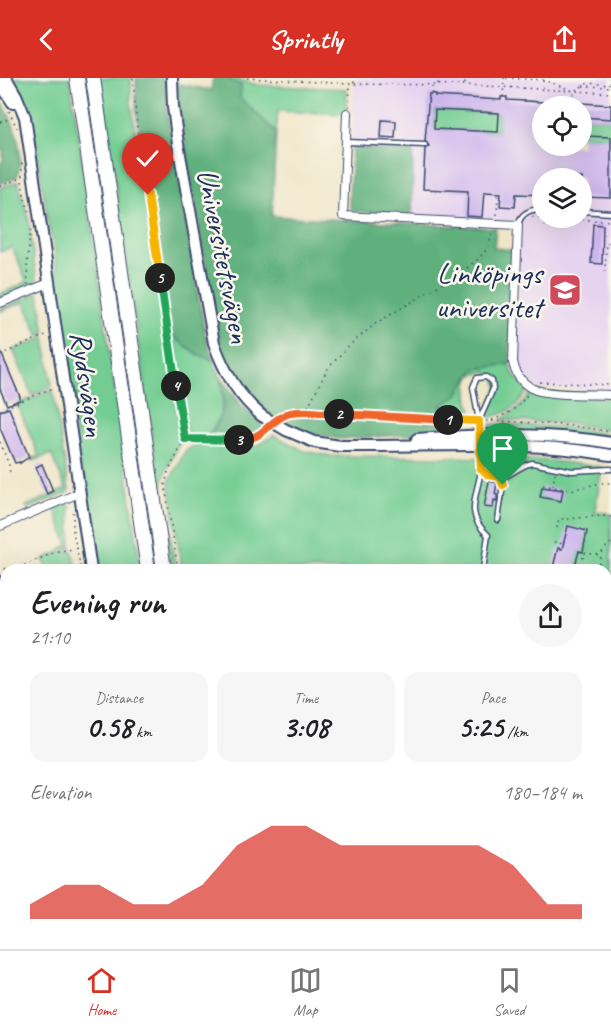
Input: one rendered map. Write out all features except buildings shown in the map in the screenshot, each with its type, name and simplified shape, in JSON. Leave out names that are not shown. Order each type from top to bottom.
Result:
[{"type":"highway","points":[[77,78],[147,564]]},
{"type":"highway","points":[[93,78],[163,564]]},
{"type":"main road","name":"Rydsvägen","points":[[6,78],[22,107],[23,133],[49,283],[76,494],[90,564]]},
{"type":"main road","name":"Universitetsvägen","points":[[172,78],[178,144],[214,343],[234,386],[262,416],[285,430],[314,442],[340,446],[545,435],[611,443]]},
{"type":"main road","name":"Rydsvägen","points":[[0,83],[23,133]]},
{"type":"main road","name":"Universitetsvägen","points":[[481,440],[611,455]]},
{"type":"street","points":[[347,113],[342,216],[518,225],[513,362],[516,372],[525,384],[538,390],[611,395]]},
{"type":"street","points":[[0,303],[49,283]]},
{"type":"street","points":[[0,526],[76,494]]},
{"type":"lane","points":[[346,142],[425,145]]},
{"type":"lane","points":[[518,225],[525,212],[532,211]]},
{"type":"lane","points":[[592,212],[611,213]]},
{"type":"lane","points":[[479,421],[493,389],[492,381],[486,377],[477,378],[472,387],[481,440],[481,469],[473,507],[478,527],[488,535],[484,564]]},
{"type":"lane","points":[[481,469],[488,475],[500,477],[512,474],[528,463],[580,472],[611,469]]},
{"type":"lane","points":[[498,520],[503,485],[500,477]]},
{"type":"path","points":[[133,78],[137,128],[185,439],[168,472],[165,485],[177,564]]},
{"type":"path","points":[[247,78],[350,84],[465,85],[611,93]]},
{"type":"path","points":[[354,78],[354,84]]},
{"type":"path","points":[[438,78],[438,85]]},
{"type":"path","points":[[465,78],[465,85]]},
{"type":"path","points":[[503,97],[505,78],[543,79],[574,91]]},
{"type":"path","points":[[574,91],[582,86],[610,86],[609,78]]},
{"type":"path","points":[[542,89],[543,79]]},
{"type":"path","points":[[347,113],[350,84]]},
{"type":"path","points":[[432,85],[432,94]]},
{"type":"path","points":[[574,91],[574,96]]},
{"type":"path","points":[[8,109],[23,133]]},
{"type":"path","points":[[0,122],[13,118]]},
{"type":"path","points":[[22,158],[21,177],[24,198],[31,216]]},
{"type":"path","points":[[0,186],[21,177]]},
{"type":"path","points":[[304,413],[327,370],[345,349],[375,324],[409,306],[477,260],[488,248],[496,224],[498,193]]},
{"type":"path","points":[[592,220],[611,221]]},
{"type":"path","points":[[28,292],[27,265],[32,221],[33,232]]},
{"type":"path","points":[[604,272],[606,243],[611,243]]},
{"type":"path","points":[[0,355],[49,334]]},
{"type":"path","points":[[0,410],[56,386]]},
{"type":"path","points":[[278,419],[293,413],[304,413],[547,423],[584,426],[611,432]]},
{"type":"path","points":[[185,439],[251,440],[273,425]]},
{"type":"path","points":[[0,442],[9,465],[10,475]]},
{"type":"path","points":[[553,487],[556,468]]},
{"type":"path","points":[[543,485],[571,490],[600,483],[611,483]]},
{"type":"path","points":[[76,494],[73,532],[80,564]]},
{"type":"path","points":[[557,528],[559,519],[597,515],[611,517]]},
{"type":"path","points":[[554,542],[564,544]]},
{"type":"path","points":[[598,564],[603,550],[611,543]]},
{"type":"path","points":[[56,546],[58,551]]},
{"type":"path","points":[[27,564],[58,551],[76,549]]},
{"type":"path","points":[[581,564],[584,553],[600,555]]},
{"type":"shaded area","name":"Linköpings universitet","points":[[356,78],[611,78],[611,391],[539,388],[525,379],[519,371],[516,360],[520,221],[412,215],[413,151],[352,148],[353,90]]},
{"type":"green space","points":[[13,78],[70,78],[140,564],[100,564],[92,536],[88,503],[85,503],[56,301],[59,300],[55,255],[34,131]]},
{"type":"green space","points":[[100,78],[131,78],[131,102],[181,435],[162,485],[175,564],[170,564]]},
{"type":"green space","points":[[136,78],[166,78],[168,120],[205,333],[213,360],[199,355],[171,335],[136,108]]},
{"type":"green space","points":[[213,78],[224,78],[241,85],[240,98],[276,132],[272,216],[496,228],[494,248],[513,250],[510,364],[475,369],[457,395],[441,406],[450,411],[449,417],[301,410],[285,413],[276,419],[255,401],[238,380],[231,368],[217,330],[178,104],[178,84],[211,90]]},
{"type":"green space","points":[[224,78],[236,78],[257,85],[347,89],[346,110],[344,114],[278,111],[276,132],[240,98],[241,85]]},
{"type":"green space","points":[[0,100],[14,127],[20,157],[17,177],[0,184],[0,164],[3,160],[3,151],[0,147]]},
{"type":"green space","points":[[435,110],[499,113],[498,132],[434,129]]},
{"type":"green space","points":[[592,118],[611,119],[611,137],[592,136]]},
{"type":"green space","points":[[352,148],[413,151],[412,215],[351,211],[349,200]]},
{"type":"green space","points":[[18,181],[28,216],[37,283],[0,299],[0,294],[27,282],[12,247],[0,252],[0,188]]},
{"type":"green space","points":[[39,293],[45,334],[39,336],[24,302],[1,311],[0,309]]},
{"type":"green space","points":[[171,335],[199,355],[213,360],[218,371],[224,400],[219,418],[208,437],[193,436],[186,431]]},
{"type":"green space","points":[[45,337],[52,386],[32,395],[13,350]]},
{"type":"green space","points":[[510,364],[514,375],[528,390],[510,409],[485,418],[498,387],[495,376],[486,372],[472,375],[469,380],[468,396],[474,418],[449,417],[449,411],[440,407],[457,395],[475,369]]},
{"type":"green space","points":[[220,376],[243,407],[267,426],[247,437],[208,437],[218,422],[223,408]]},
{"type":"green space","points":[[53,390],[69,490],[68,493],[28,509],[26,506],[66,489],[51,454],[33,461],[32,459],[39,456],[17,404]]},
{"type":"green space","points":[[532,392],[611,398],[611,430],[575,424],[501,420],[521,406]]},
{"type":"green space","points":[[294,416],[449,423],[449,432],[340,439],[312,434],[279,421]]},
{"type":"green space","points":[[486,425],[577,428],[611,435],[611,440],[493,431]]},
{"type":"green space","points":[[274,435],[304,451],[331,456],[455,457],[552,461],[602,467],[595,511],[611,514],[611,564],[181,564],[169,482],[185,451],[196,445],[257,446]]},
{"type":"green space","points":[[66,503],[70,505],[71,548],[60,549],[68,545],[54,507]]},
{"type":"green space","points":[[72,551],[76,564],[45,564],[43,559],[59,552]]},
{"type":"place","name":"Linköpings universitet","points":[[565,290]]},
{"type":"route","points":[[148,195],[185,439],[251,440],[260,436],[278,419],[293,413],[479,421],[481,469],[488,475],[500,477],[503,485]]}]
